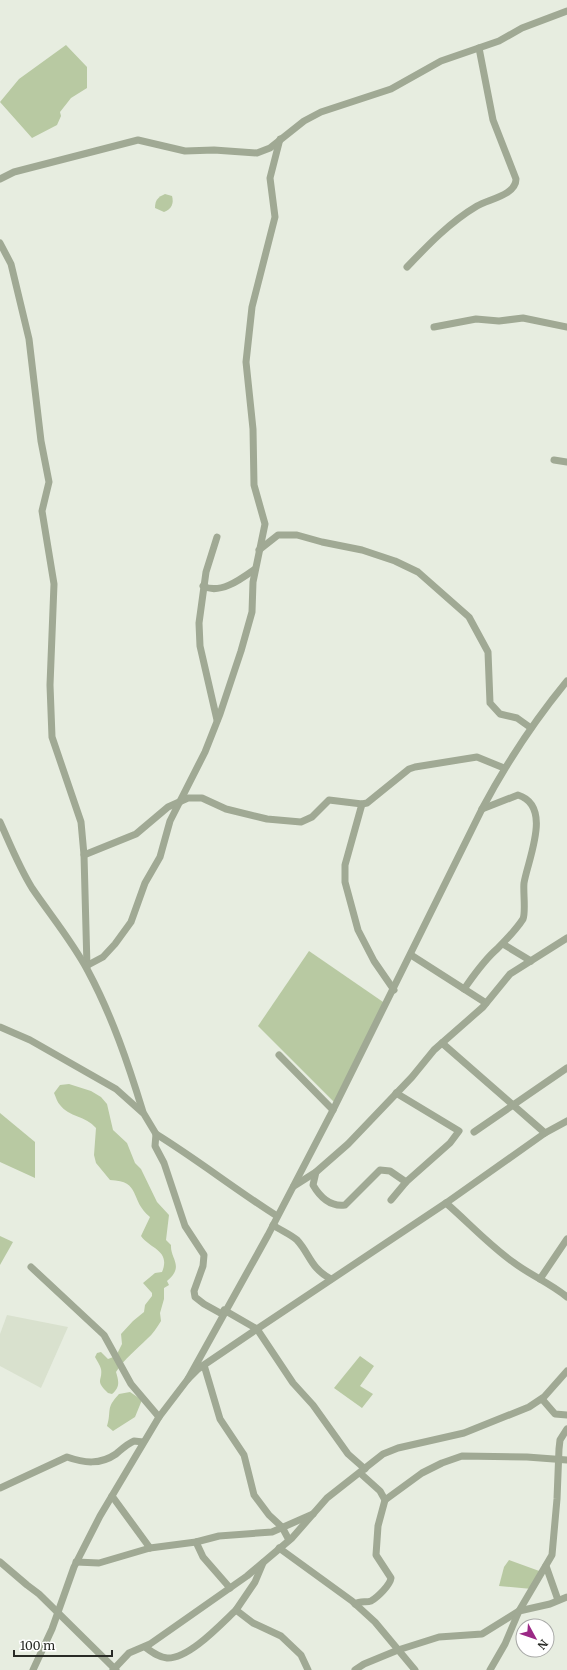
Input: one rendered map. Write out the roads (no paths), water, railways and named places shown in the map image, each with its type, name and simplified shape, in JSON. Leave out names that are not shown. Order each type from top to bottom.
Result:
[{"type":"street","points":[[0,179],[14,172],[129,141],[149,142],[185,151],[214,150],[249,154],[265,151],[304,121],[321,112],[391,89],[441,61],[499,41],[541,20],[567,11]]},
{"type":"street","points":[[407,267],[431,242],[454,222],[477,206],[510,191],[516,184],[516,179],[492,120],[479,48]]},
{"type":"street","points":[[87,967],[104,957],[128,927],[144,883],[160,857],[170,821],[205,752],[241,651],[252,612],[255,570],[265,524],[254,485],[253,429],[246,362],[252,307],[274,217],[270,178],[280,139]]},
{"type":"street","points":[[0,243],[11,264],[29,340],[41,442],[49,482],[42,511],[54,584],[50,685],[52,737],[81,822],[84,855],[87,967]]},
{"type":"street","points":[[434,327],[476,319],[499,321],[523,318],[567,327]]},
{"type":"street","points":[[554,460],[567,462]]},
{"type":"street","points":[[259,550],[278,535],[297,535],[362,550],[395,561],[418,572],[469,617],[473,624],[488,652],[490,703],[500,714],[517,718],[531,728]]},
{"type":"street","points":[[217,537],[203,586],[199,623],[200,646],[217,720]]},
{"type":"street","points":[[203,586],[211,590],[222,588],[255,570]]},
{"type":"street","points":[[33,1670],[52,1629],[76,1562],[143,1442],[159,1417],[188,1379],[223,1312],[273,1225],[334,1110],[482,809],[504,768],[531,728],[567,681]]},
{"type":"street","points":[[84,855],[136,834],[143,827],[157,818],[163,810],[179,802],[196,797],[238,812],[267,819],[301,822],[312,817],[329,800],[362,804],[374,799],[409,769],[415,767],[477,757],[504,768]]},
{"type":"street","points":[[464,989],[476,971],[497,948],[504,944],[523,918],[524,884],[533,848],[536,813],[530,802],[518,796],[482,809]]},
{"type":"street","points":[[362,804],[345,865],[346,882],[358,930],[374,961],[394,990]]},
{"type":"street","points":[[0,822],[22,870],[87,967],[106,1008],[127,1060],[144,1114],[156,1134],[206,1165],[277,1216]]},
{"type":"street","points":[[293,1186],[316,1172],[348,1144],[442,1043],[486,1004],[510,974],[567,938]]},
{"type":"street","points":[[504,944],[531,962]]},
{"type":"street","points":[[411,955],[486,1004]]},
{"type":"street","points":[[0,1027],[30,1040],[116,1089],[144,1114]]},
{"type":"street","points":[[442,1043],[514,1104],[545,1133]]},
{"type":"street","points":[[279,1055],[334,1110]]},
{"type":"street","points":[[474,1132],[567,1068]]},
{"type":"street","points":[[391,1200],[406,1182],[450,1143],[459,1131],[396,1093]]},
{"type":"street","points":[[188,1379],[204,1365],[256,1329],[446,1204],[545,1133],[567,1121]]},
{"type":"street","points":[[156,1134],[155,1146],[164,1163],[185,1226],[204,1255],[203,1266],[194,1291],[195,1296],[204,1304],[256,1329],[293,1383],[313,1405],[348,1454],[380,1491],[385,1500]]},
{"type":"street","points":[[316,1172],[313,1185],[319,1195],[328,1202],[339,1206],[345,1205],[380,1170],[390,1171],[406,1182]]},
{"type":"street","points":[[446,1204],[491,1246],[513,1263],[567,1297]]},
{"type":"street","points":[[273,1225],[294,1238],[313,1265],[331,1279]]},
{"type":"street","points":[[540,1279],[567,1239]]},
{"type":"street","points":[[31,1266],[104,1335],[131,1384],[159,1417]]},
{"type":"street","points":[[204,1365],[220,1419],[244,1455],[254,1495],[264,1509],[282,1527],[289,1540]]},
{"type":"street","points":[[0,1562],[40,1594],[85,1641],[115,1669],[129,1653],[145,1646],[230,1588],[264,1561],[289,1540],[327,1498],[387,1451],[464,1433],[529,1406],[542,1399],[567,1371]]},
{"type":"street","points":[[542,1399],[555,1414],[567,1415]]},
{"type":"street","points":[[490,1670],[506,1644],[519,1610],[551,1559],[553,1549],[560,1440],[567,1429]]},
{"type":"street","points":[[0,1488],[67,1457],[81,1462],[98,1462],[115,1454],[134,1440],[143,1442]]},
{"type":"street","points":[[355,1604],[360,1601],[371,1601],[390,1581],[390,1575],[376,1555],[378,1526],[385,1500],[422,1473],[442,1463],[469,1455],[567,1460]]},
{"type":"street","points":[[112,1496],[150,1548]]},
{"type":"street","points":[[76,1562],[106,1562],[150,1548],[196,1542],[218,1536],[272,1532],[313,1514]]},
{"type":"street","points":[[196,1542],[203,1557],[230,1588]]},
{"type":"street","points":[[279,1548],[355,1604],[375,1622],[415,1670]]},
{"type":"street","points":[[145,1646],[162,1657],[169,1658],[197,1646],[236,1610],[255,1582],[264,1561]]},
{"type":"street","points":[[546,1566],[558,1600]]},
{"type":"street","points":[[355,1670],[364,1664],[398,1650],[439,1637],[482,1634],[519,1610],[550,1604],[567,1597]]},
{"type":"street","points":[[236,1610],[253,1623],[282,1636],[301,1655],[308,1670]]}]
